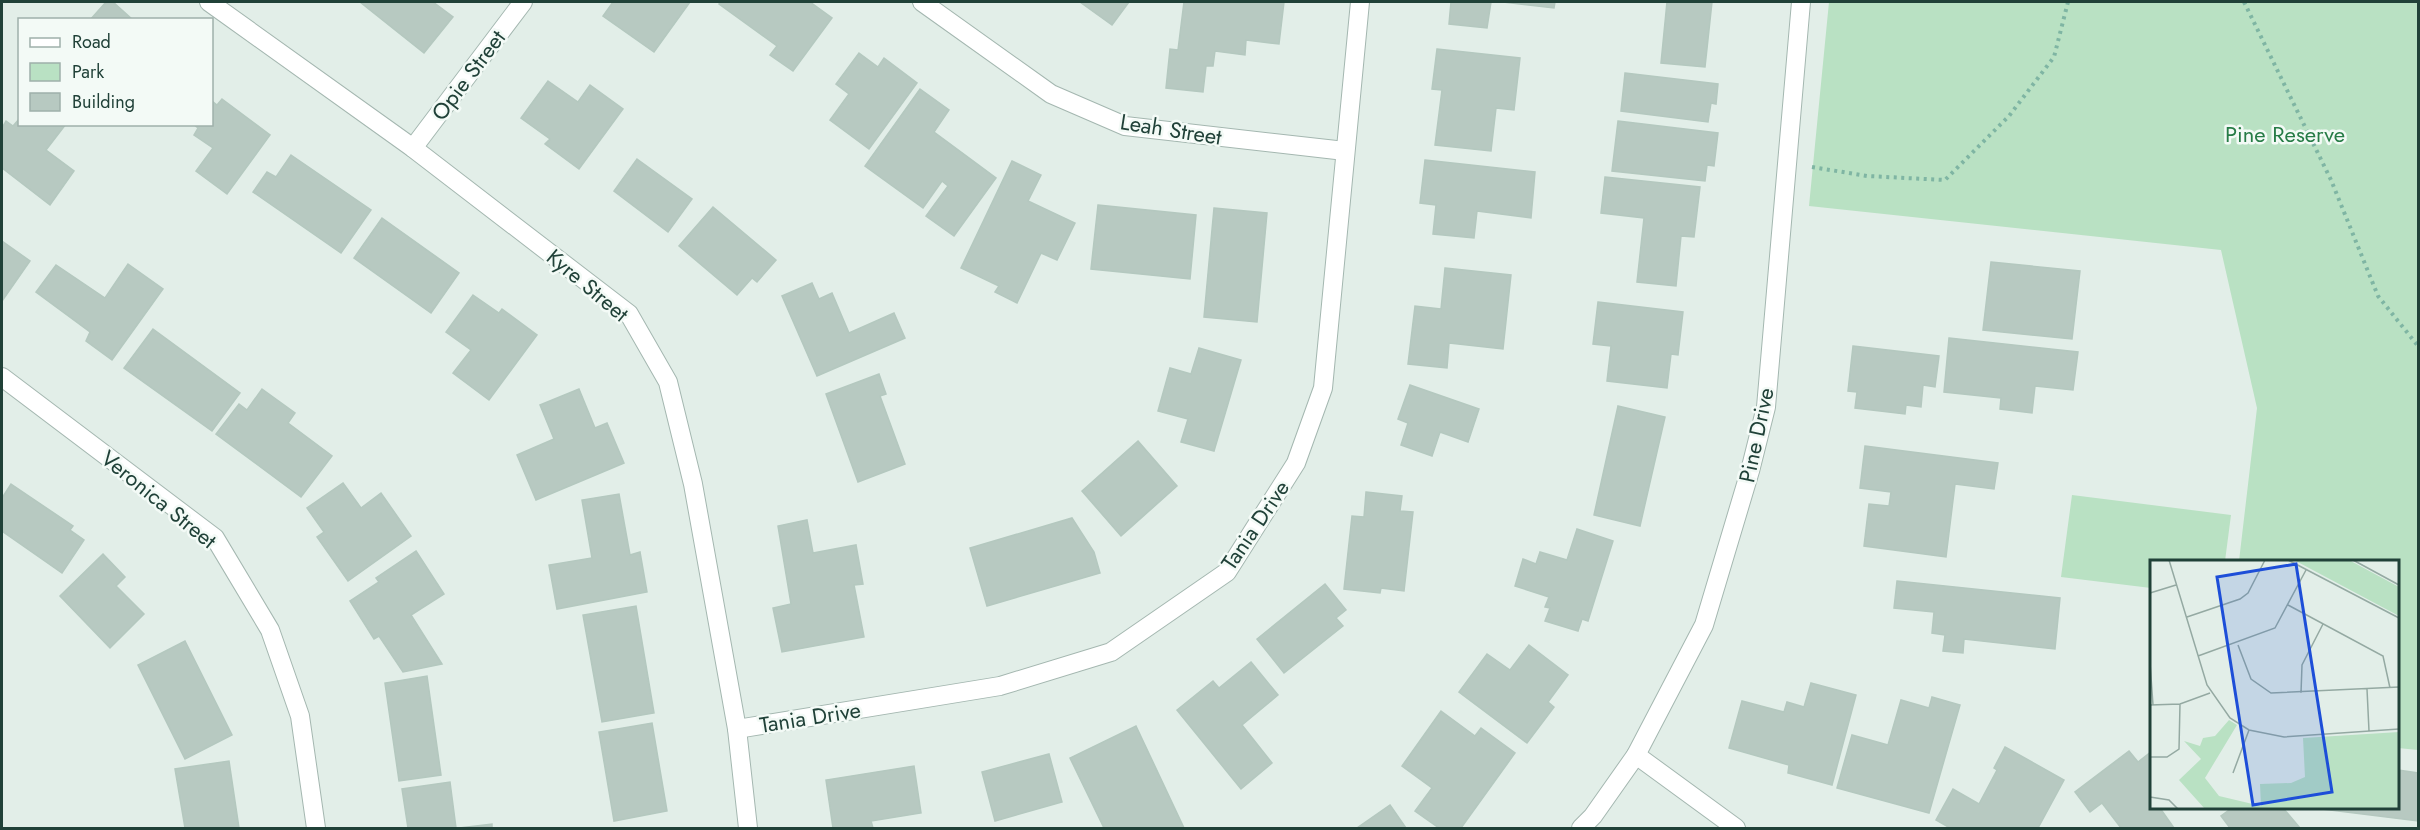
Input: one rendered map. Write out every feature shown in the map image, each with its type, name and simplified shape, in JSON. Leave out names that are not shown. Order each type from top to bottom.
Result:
[{"type":"street","name":"Kyre Street","points":[[209,2],[413,148],[629,314],[668,382],[693,484],[736,729],[748,828]]},
{"type":"street","name":"Opie Street","points":[[413,148],[523,2]]},
{"type":"street","name":"Leah Street","points":[[922,2],[1051,94],[1125,126],[1346,151]]},
{"type":"street","name":"Tania Drive","points":[[736,729],[1000,686],[1111,652],[1227,572],[1296,463],[1323,388],[1360,2]]},
{"type":"street","name":"Pine Drive","points":[[1581,828],[1593,816],[1636,755],[1704,625],[1750,471],[1766,407],[1801,2]]},
{"type":"street","name":"Veronica Street","points":[[2,377],[216,538],[270,630],[293,695],[300,717],[316,828]]},
{"type":"street","points":[[1636,755],[1736,828]]},
{"type":"path","points":[[1787,163],[1867,176],[1945,180],[2009,116],[2054,57],[2068,2]]},
{"type":"path","points":[[2244,2],[2331,180],[2378,296],[2418,346]]},
{"type":"green space","name":"Pine Reserve","points":[[1829,2],[2418,2],[2418,750],[2399,748],[2399,560],[2239,560],[2257,408],[2221,250],[1809,206]]},
{"type":"green space","points":[[2072,495],[2231,515],[2225,560],[2150,560],[2150,588],[2061,577]]},
{"type":"building","points":[[106,2],[113,2],[131,18],[92,18]]},
{"type":"building","points":[[360,2],[433,2],[453,17],[424,53]]},
{"type":"building","points":[[613,2],[690,2],[654,52],[603,16]]},
{"type":"building","points":[[720,2],[810,2],[832,18],[793,71],[770,55],[777,46],[719,4]]},
{"type":"building","points":[[1080,2],[1129,2],[1112,25]]},
{"type":"building","points":[[1184,2],[1284,2],[1279,44],[1246,40],[1245,55],[1215,51],[1213,66],[1206,66],[1203,92],[1166,88],[1170,49],[1178,50]]},
{"type":"building","points":[[1451,2],[1491,2],[1487,28],[1449,24]]},
{"type":"building","points":[[1503,2],[1555,2],[1554,8]]},
{"type":"building","points":[[1667,2],[1712,2],[1705,67],[1661,63]]},
{"type":"building","points":[[1437,49],[1520,58],[1514,110],[1496,108],[1491,151],[1435,145],[1442,90],[1432,89]]},
{"type":"building","points":[[859,53],[878,67],[884,58],[917,83],[869,149],[830,120],[849,94],[836,84]]},
{"type":"building","points":[[1625,73],[1718,84],[1716,104],[1711,103],[1708,122],[1621,111]]},
{"type":"building","points":[[548,81],[578,102],[590,85],[623,109],[579,169],[545,144],[550,139],[521,118]]},
{"type":"building","points":[[920,89],[949,110],[934,132],[996,178],[954,236],[926,216],[948,186],[942,181],[923,208],[865,166]]},
{"type":"building","points":[[222,99],[270,135],[227,194],[196,171],[213,148],[194,135],[198,128],[196,126],[213,126],[213,102],[217,105]]},
{"type":"building","points":[[18,120],[18,126],[64,126],[46,150],[74,171],[50,205],[2,168],[2,128],[6,121],[13,126]]},
{"type":"building","points":[[1618,121],[1718,133],[1714,166],[1707,165],[1705,181],[1612,171]]},
{"type":"building","points":[[291,155],[371,210],[341,253],[253,192],[267,172],[276,177]]},
{"type":"building","points":[[637,159],[692,199],[668,232],[614,191]]},
{"type":"building","points":[[1425,160],[1535,172],[1531,218],[1477,211],[1474,238],[1433,234],[1436,205],[1420,203]]},
{"type":"building","points":[[1012,161],[1041,175],[1028,201],[1075,223],[1057,260],[1041,253],[1017,303],[995,292],[999,286],[961,268]]},
{"type":"building","points":[[1605,177],[1700,187],[1694,237],[1681,236],[1676,286],[1637,282],[1644,218],[1601,213]]},
{"type":"building","points":[[1098,205],[1196,215],[1190,279],[1091,269]]},
{"type":"building","points":[[713,207],[776,260],[757,282],[752,278],[737,295],[679,246]]},
{"type":"building","points":[[1214,208],[1267,213],[1257,322],[1204,317]]},
{"type":"building","points":[[382,218],[459,273],[431,313],[354,258]]},
{"type":"building","points":[[2,241],[30,261],[2,301]]},
{"type":"building","points":[[1991,262],[2080,271],[2072,339],[1983,330]]},
{"type":"building","points":[[128,264],[163,289],[112,360],[86,341],[90,332],[36,292],[56,265],[105,298]]},
{"type":"building","points":[[1445,268],[1511,275],[1503,349],[1449,343],[1447,368],[1408,364],[1415,306],[1441,309]]},
{"type":"building","points":[[812,283],[819,299],[832,293],[849,333],[894,313],[905,338],[817,376],[782,296]]},
{"type":"building","points":[[473,295],[499,313],[502,309],[537,335],[489,400],[453,373],[471,350],[446,332]]},
{"type":"building","points":[[1598,302],[1683,312],[1678,355],[1671,354],[1667,388],[1607,381],[1611,346],[1593,344]]},
{"type":"building","points":[[153,329],[240,393],[212,431],[124,368]]},
{"type":"building","points":[[1949,338],[2078,352],[2073,390],[2035,386],[2032,413],[2000,409],[2001,398],[1944,392]]},
{"type":"building","points":[[1853,346],[1939,356],[1935,387],[1923,385],[1921,407],[1906,405],[1905,414],[1855,408],[1857,392],[1848,391]]},
{"type":"building","points":[[1199,348],[1241,360],[1214,451],[1181,442],[1188,419],[1158,411],[1170,368],[1191,374]]},
{"type":"building","points":[[879,374],[886,394],[880,396],[905,464],[858,482],[826,394]]},
{"type":"building","points":[[1410,385],[1479,409],[1468,442],[1440,432],[1432,456],[1401,445],[1408,423],[1398,419]]},
{"type":"building","points":[[262,389],[295,413],[288,423],[332,456],[301,497],[216,434],[239,404],[247,410]]},
{"type":"building","points":[[579,389],[595,428],[607,423],[624,463],[536,500],[517,455],[554,439],[540,405]]},
{"type":"building","points":[[1618,406],[1665,417],[1640,526],[1594,515]]},
{"type":"building","points":[[1138,441],[1177,486],[1121,536],[1082,491]]},
{"type":"building","points":[[1865,446],[1998,463],[1994,489],[1955,484],[1946,557],[1864,546],[1869,504],[1889,506],[1891,492],[1860,488]]},
{"type":"building","points":[[343,483],[361,508],[381,493],[411,536],[348,581],[317,537],[324,532],[307,508]]},
{"type":"building","points":[[11,484],[73,526],[70,530],[84,540],[62,573],[2,531],[2,498]]},
{"type":"building","points":[[1366,492],[1402,496],[1400,511],[1413,512],[1404,591],[1381,588],[1380,593],[1344,589],[1352,516],[1364,517]]},
{"type":"building","points":[[619,494],[630,555],[640,552],[647,592],[557,609],[549,565],[592,558],[582,500]]},
{"type":"building","points":[[1072,518],[1094,552],[1100,573],[987,606],[970,548]]},
{"type":"building","points":[[807,520],[813,553],[856,545],[863,584],[854,585],[864,637],[782,652],[773,608],[791,604],[778,526]]},
{"type":"building","points":[[1577,529],[1613,541],[1588,621],[1582,619],[1578,631],[1545,621],[1550,608],[1545,607],[1549,597],[1515,586],[1523,559],[1536,564],[1540,552],[1567,560]]},
{"type":"building","points":[[416,551],[444,594],[411,615],[442,664],[403,672],[379,636],[374,639],[350,601],[379,582],[376,578]]},
{"type":"building","points":[[103,554],[125,577],[116,586],[144,614],[110,648],[60,596]]},
{"type":"building","points":[[1897,581],[2060,598],[2055,649],[1964,639],[1963,653],[1943,651],[1945,635],[1932,633],[1934,612],[1894,608]]},
{"type":"building","points":[[1325,584],[1346,610],[1336,618],[1343,626],[1284,673],[1257,639]]},
{"type":"building","points":[[636,606],[654,713],[602,722],[583,615]]},
{"type":"building","points":[[185,641],[232,735],[185,759],[138,665]]},
{"type":"building","points":[[1529,645],[1568,675],[1548,702],[1554,707],[1527,743],[1459,692],[1487,654],[1510,670]]},
{"type":"building","points":[[1251,662],[1278,695],[1242,725],[1272,763],[1241,789],[1177,710],[1213,681],[1219,688]]},
{"type":"building","points":[[427,676],[441,775],[399,781],[385,683]]},
{"type":"building","points":[[1811,683],[1856,695],[1832,785],[1788,773],[1789,765],[1729,748],[1742,701],[1784,712],[1787,702],[1804,707]]},
{"type":"building","points":[[1932,697],[1960,705],[1929,813],[1837,788],[1852,735],[1888,745],[1901,700],[1929,708]]},
{"type":"building","points":[[1441,711],[1475,736],[1481,728],[1515,753],[1461,828],[1439,828],[1415,811],[1432,788],[1402,766]]},
{"type":"building","points":[[652,723],[667,811],[614,821],[599,732]]},
{"type":"building","points":[[1136,726],[1184,828],[1104,828],[1070,758]]},
{"type":"building","points":[[2005,747],[2064,780],[2038,828],[1950,828],[1936,820],[1953,789],[1979,804],[1997,770],[1994,768]]},
{"type":"building","points":[[2129,751],[2138,762],[2150,753],[2150,809],[2161,809],[2174,828],[2121,828],[2102,803],[2090,812],[2075,792]]},
{"type":"building","points":[[1049,754],[1062,802],[995,821],[982,772]]},
{"type":"building","points":[[229,761],[239,828],[185,828],[175,769]]},
{"type":"building","points":[[914,766],[921,813],[871,821],[873,828],[833,828],[826,780]]},
{"type":"building","points":[[2399,770],[2418,773],[2418,821],[2322,809],[2399,809]]},
{"type":"building","points":[[450,782],[456,828],[408,828],[402,789]]},
{"type":"building","points":[[1390,805],[1406,828],[1357,828]]},
{"type":"building","points":[[2231,809],[2284,809],[2300,828],[2230,828],[2221,816]]},
{"type":"building","points":[[492,824],[492,828],[459,828]]}]
